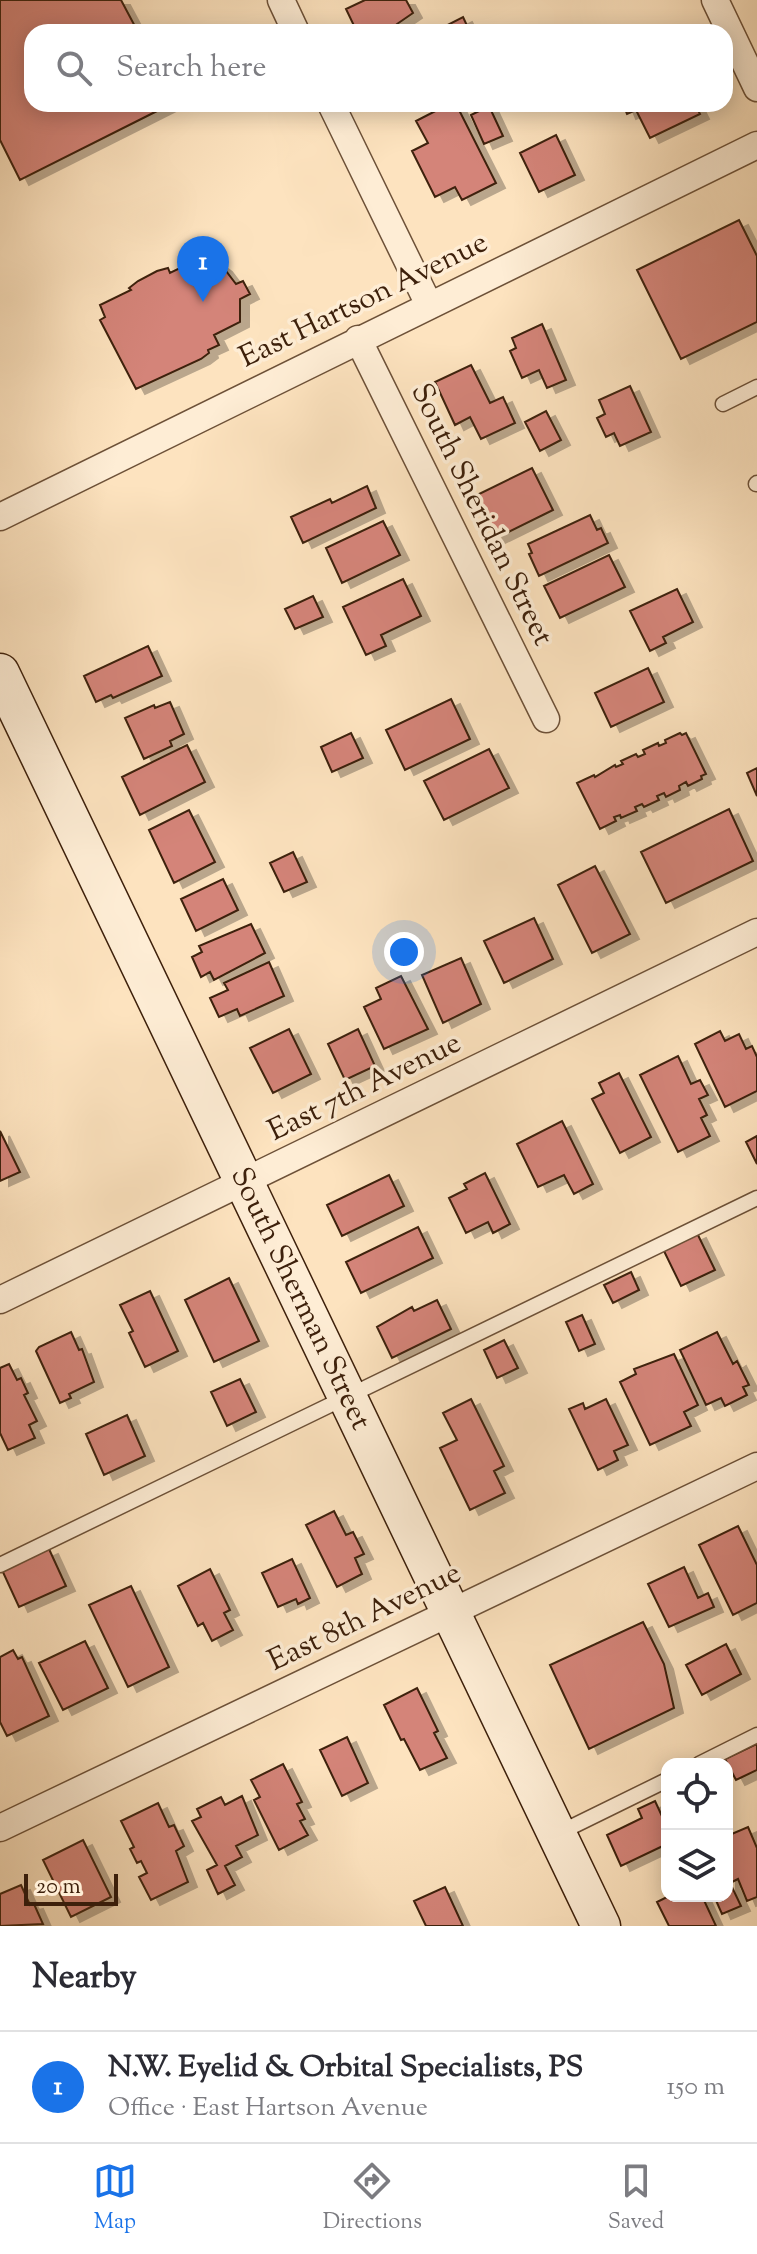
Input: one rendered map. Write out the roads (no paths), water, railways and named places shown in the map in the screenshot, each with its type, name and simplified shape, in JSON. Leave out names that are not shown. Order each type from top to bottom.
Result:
[{"type":"street","points":[[281,0],[292,24]]},
{"type":"street","points":[[715,0],[726,24]]},
{"type":"street","points":[[733,38],[757,88]]},
{"type":"street","points":[[335,112],[429,305]]},
{"type":"street","name":"East Hartson Avenue","points":[[0,517],[757,145]]},
{"type":"street","name":"South Sheridan Street","points":[[358,339],[546,719]]},
{"type":"street","name":"South Sherman Street","points":[[0,673],[601,1926]]},
{"type":"street","name":"East 7th Avenue","points":[[0,1300],[757,932]]},
{"type":"street","name":"East 8th Avenue","points":[[0,1828],[757,1466]]},
{"type":"lane","points":[[723,404],[757,387]]},
{"type":"lane","points":[[0,1565],[757,1198]]},
{"type":"lane","points":[[711,1758],[757,1735]]},
{"type":"lane","points":[[557,1834],[661,1783]]},
{"type":"place","name":"N.W. Eyelid & Orbital Specialists, PS","points":[[203,302]]}]
